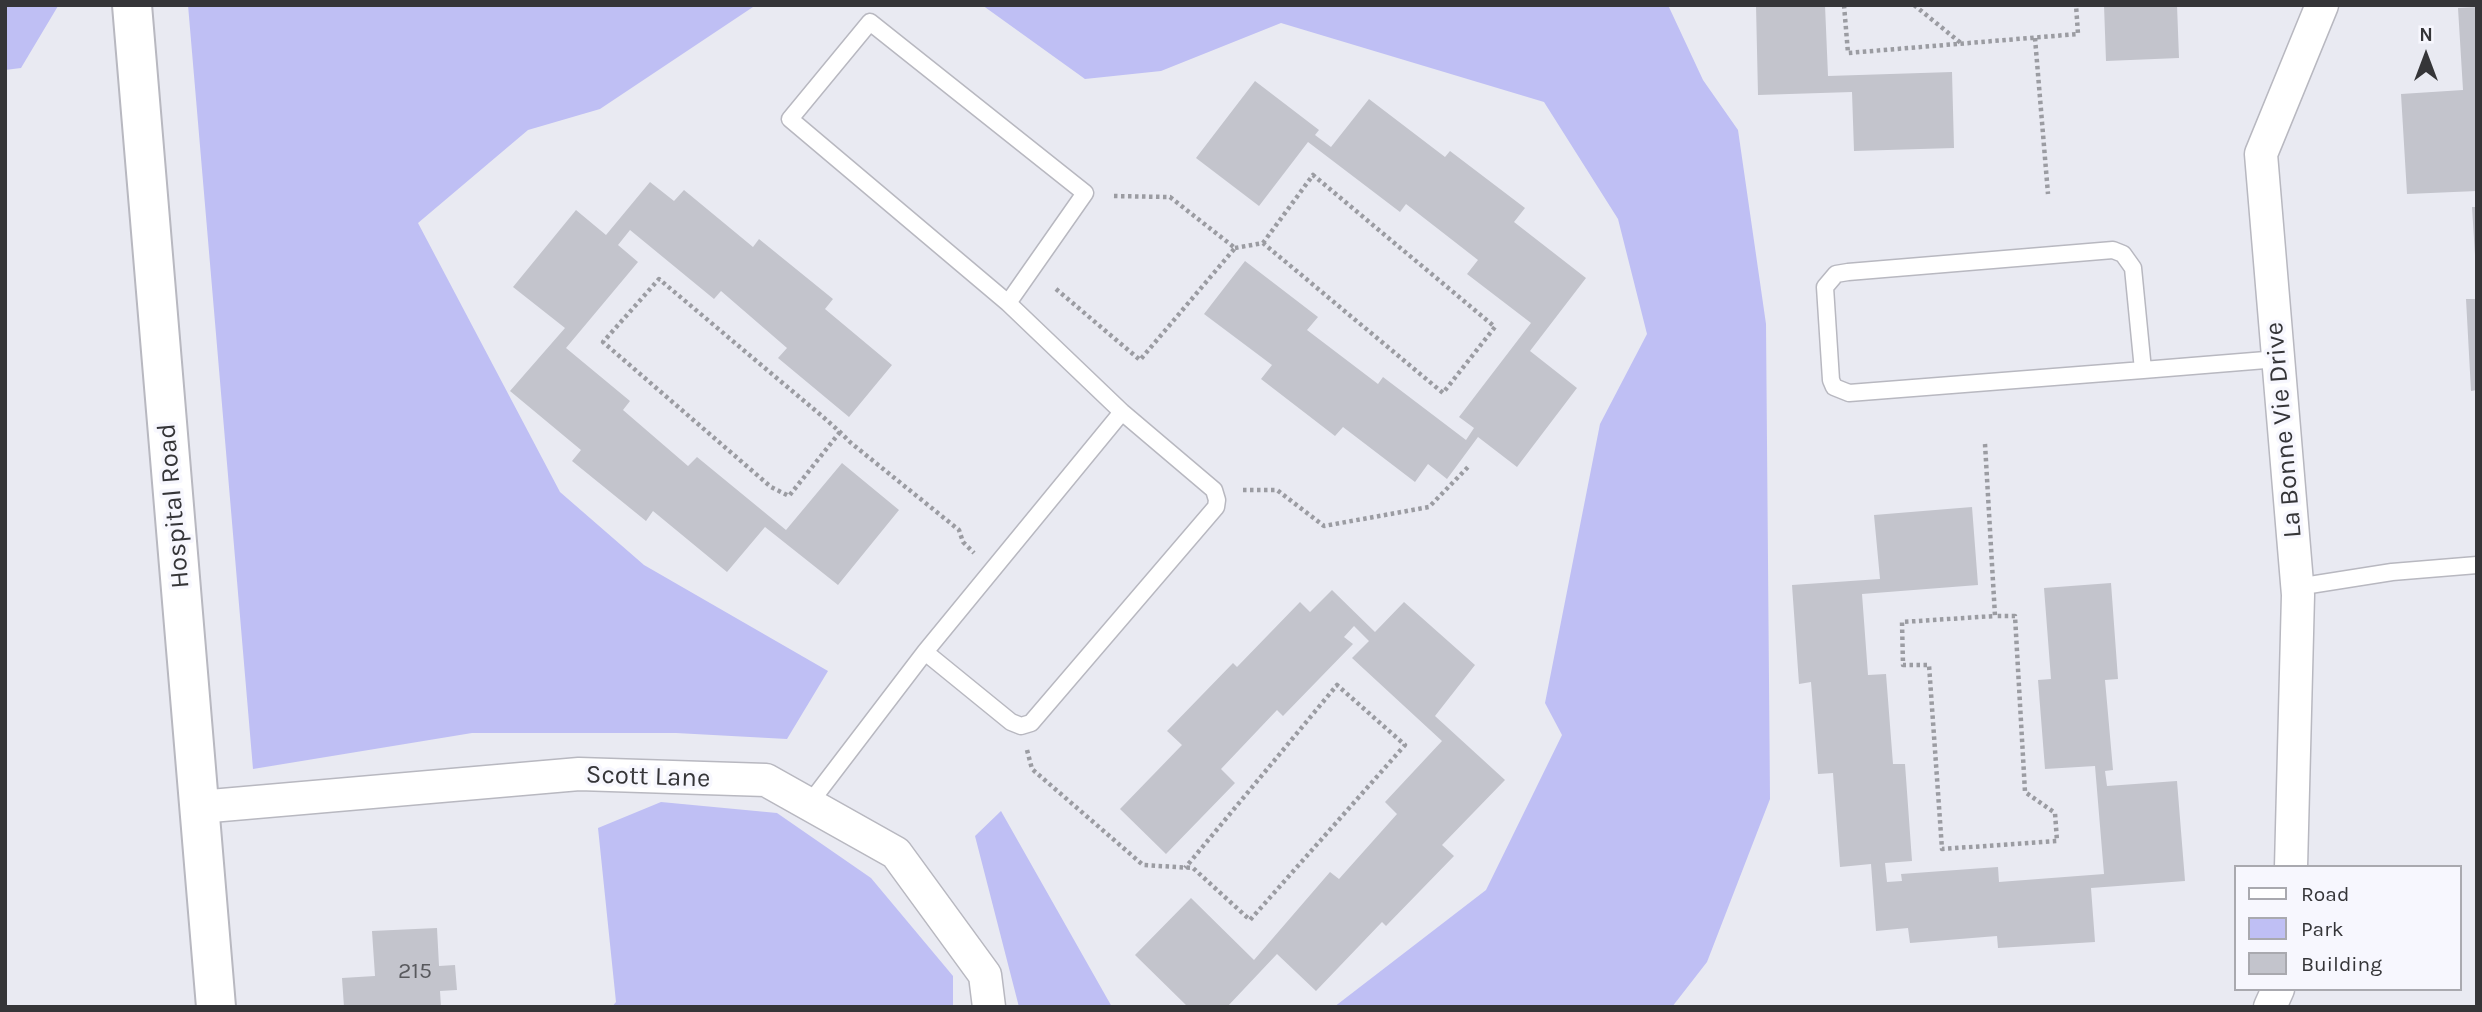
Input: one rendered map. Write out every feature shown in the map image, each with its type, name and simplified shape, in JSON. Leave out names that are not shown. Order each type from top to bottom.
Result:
[{"type":"street","name":"Hospital Road","points":[[132,5],[216,1007]]},
{"type":"street","name":"La Bonne Vie Drive","points":[[2291,865],[2297,587],[2261,154],[2322,5]]},
{"type":"street","name":"Scott Lane","points":[[200,807],[579,774],[766,780],[896,853],[985,975],[989,1007]]},
{"type":"street","points":[[2270,1007],[2277,991]]},
{"type":"lane","points":[[925,652],[1012,722],[1021,726],[1031,723],[1216,507],[1214,491],[1122,412],[1008,303],[790,120],[870,22],[1085,193],[1008,303]]},
{"type":"lane","points":[[2143,370],[2133,268],[2123,254],[2113,250],[1848,272],[1836,274],[1825,287],[1831,380],[1834,387],[1849,393],[2143,370],[2278,359]]},
{"type":"lane","points":[[809,804],[925,652],[1122,412]]},
{"type":"lane","points":[[2297,587],[2392,572],[2477,565]]},
{"type":"path","points":[[1844,5],[1848,53],[2078,34],[2076,5]]},
{"type":"path","points":[[1914,5],[1962,44]]},
{"type":"path","points":[[2035,37],[2049,194]]},
{"type":"path","points":[[1056,289],[1140,360],[1235,248],[1262,243],[1313,175],[1495,327],[1443,393],[1262,243]]},
{"type":"path","points":[[1085,193],[1131,199],[1170,197],[1235,248]]},
{"type":"path","points":[[840,432],[789,496],[771,487],[603,342],[659,279],[959,530],[963,542],[992,570]]},
{"type":"path","points":[[1985,444],[1995,616]]},
{"type":"path","points":[[1214,491],[1278,491],[1324,526],[1429,507],[1468,467]]},
{"type":"path","points":[[1995,616],[2015,616],[2025,792],[2055,813],[2057,841],[1942,849],[1929,665],[1903,665],[1902,622],[1995,616]]},
{"type":"path","points":[[1021,726],[1032,769],[1143,865],[1193,869],[1250,920],[1405,745],[1337,685],[1185,868]]},
{"type":"green space","points":[[5,5],[58,6],[21,68],[5,70]]},
{"type":"green space","points":[[188,5],[756,5],[600,109],[528,130],[418,223],[560,492],[644,565],[828,671],[787,739],[676,733],[472,733],[253,769]]},
{"type":"green space","points":[[982,5],[1668,5],[1703,80],[1738,130],[1766,324],[1770,799],[1707,962],[1672,1007],[1334,1007],[1486,890],[1562,735],[1545,703],[1600,424],[1647,334],[1618,219],[1544,102],[1281,23],[1161,71],[1085,79]]},
{"type":"green space","points":[[661,802],[777,813],[871,878],[953,976],[953,1007],[612,1007],[616,1002],[598,828]]},
{"type":"green space","points":[[1001,811],[1112,1007],[1019,1007],[975,836]]},
{"type":"building","points":[[1756,5],[1825,5],[1828,76],[1952,72],[1954,148],[1854,151],[1852,92],[1758,95]]},
{"type":"building","points":[[2104,5],[2177,5],[2179,58],[2106,61]]},
{"type":"building","points":[[2477,7],[2477,191],[2407,194],[2401,94],[2463,90],[2458,8]]},
{"type":"building","points":[[1255,81],[1319,130],[1315,135],[1331,147],[1369,99],[1445,157],[1450,151],[1525,208],[1514,222],[1586,278],[1530,351],[1577,388],[1517,467],[1478,437],[1447,479],[1428,464],[1415,482],[1343,427],[1335,436],[1261,379],[1272,365],[1204,314],[1245,261],[1318,317],[1307,330],[1378,384],[1383,377],[1466,440],[1474,428],[1459,417],[1531,323],[1467,274],[1478,260],[1406,204],[1400,212],[1308,142],[1259,206],[1196,158]]},
{"type":"building","points":[[650,182],[674,201],[684,190],[753,247],[759,239],[833,299],[825,309],[892,365],[849,417],[778,358],[787,348],[721,291],[714,299],[630,230],[618,245],[638,262],[566,348],[630,401],[623,410],[688,466],[697,457],[786,530],[842,463],[899,510],[838,585],[765,527],[727,572],[653,511],[646,521],[572,461],[581,450],[510,391],[565,328],[513,287],[576,210],[606,235]]},
{"type":"building","points":[[2472,207],[2477,207],[2477,255],[2475,255]]},
{"type":"building","points":[[2466,299],[2477,299],[2477,390],[2471,391]]},
{"type":"building","points":[[1972,507],[1978,585],[1862,594],[1868,675],[1886,674],[1893,764],[1905,764],[1912,861],[1885,863],[1887,882],[1902,881],[1901,874],[1998,867],[1999,882],[2104,874],[2095,766],[2045,769],[2038,680],[2051,679],[2044,588],[2111,583],[2118,679],[2105,680],[2113,770],[2105,771],[2107,786],[2177,781],[2185,881],[2091,888],[2095,942],[1998,948],[1997,936],[1910,943],[1908,928],[1876,931],[1871,864],[1840,867],[1833,773],[1818,774],[1811,682],[1799,684],[1792,585],[1880,579],[1874,515]]},
{"type":"building","points":[[1332,590],[1375,632],[1404,602],[1475,665],[1435,716],[1505,780],[1442,845],[1454,856],[1386,926],[1382,922],[1316,991],[1277,954],[1227,1007],[1188,1007],[1135,955],[1191,898],[1254,960],[1330,872],[1339,879],[1397,814],[1385,802],[1442,741],[1352,658],[1369,641],[1354,626],[1344,637],[1353,644],[1283,716],[1277,710],[1221,769],[1235,783],[1166,854],[1120,809],[1182,745],[1167,731],[1233,663],[1237,667],[1300,602],[1310,612]]},
{"type":"building","points":[[437,928],[439,966],[455,965],[457,990],[440,991],[441,1007],[344,1007],[342,978],[375,976],[372,931]]}]
